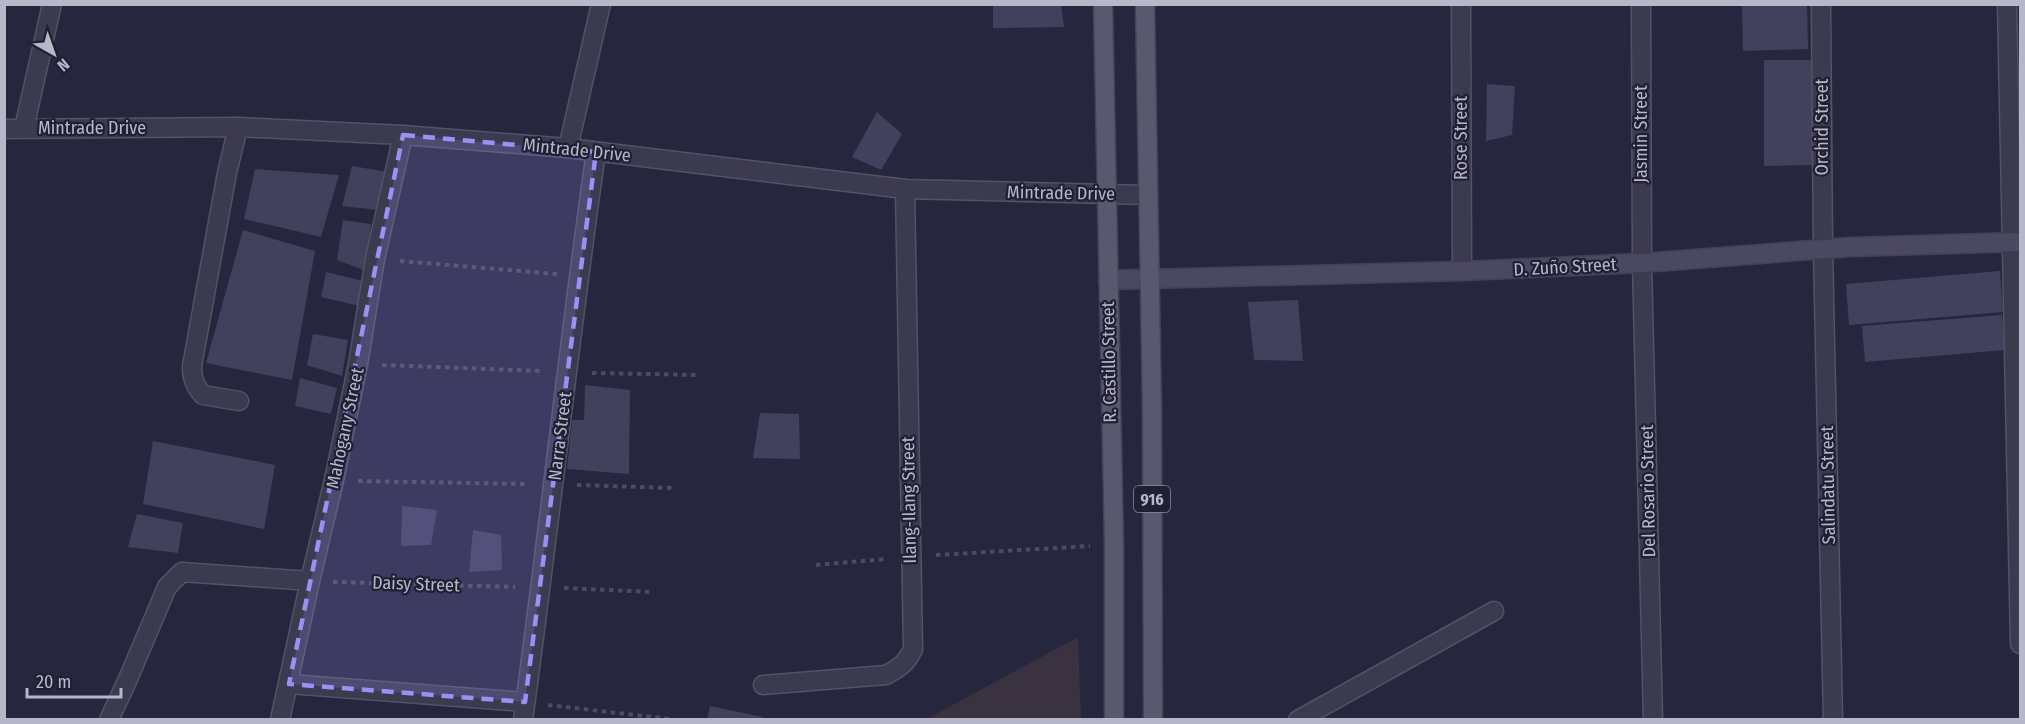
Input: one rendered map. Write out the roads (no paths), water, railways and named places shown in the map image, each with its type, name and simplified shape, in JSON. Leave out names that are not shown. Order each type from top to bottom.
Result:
[{"type":"main road","name":"R. Castillo Street","points":[[1103,4],[1105,194],[1114,544],[1114,720]]},
{"type":"main road","name":"916","points":[[1144,4],[1153,720]]},
{"type":"street","points":[[24,128],[52,4]]},
{"type":"street","points":[[568,148],[601,4]]},
{"type":"street","name":"Rose Street","points":[[1461,4],[1462,271]]},
{"type":"street","name":"Jasmin Street","points":[[1641,4],[1642,263]]},
{"type":"street","name":"Orchid Street","points":[[1821,4],[1823,250]]},
{"type":"street","points":[[2007,4],[2017,242],[2020,644]]},
{"type":"street","points":[[238,127],[227,173],[192,366],[192,377],[196,387],[203,395],[239,401]]},
{"type":"street","name":"Mintrade Drive","points":[[4,129],[238,127],[403,135],[568,148],[905,189],[1148,195]]},
{"type":"street","name":"Mahogany Street","points":[[280,720],[334,480],[358,364],[375,259],[403,135]]},
{"type":"street","name":"Narra Street","points":[[524,711],[554,485],[578,276],[596,152]]},
{"type":"street","name":"Ilang-Ilang Street","points":[[763,685],[886,675],[900,668],[908,660],[913,649],[905,189]]},
{"type":"street","name":"D. Zuño Street","points":[[1108,280],[1462,271],[1642,263],[1851,247],[2017,242]]},
{"type":"street","name":"Salindatu Street","points":[[1823,250],[1833,720]]},
{"type":"street","name":"Del Rosario Street","points":[[1642,263],[1653,720]]},
{"type":"street","points":[[109,720],[167,586],[182,572],[310,581]]},
{"type":"street","points":[[1298,720],[1494,611]]},
{"type":"street","points":[[289,684],[524,711]]}]
